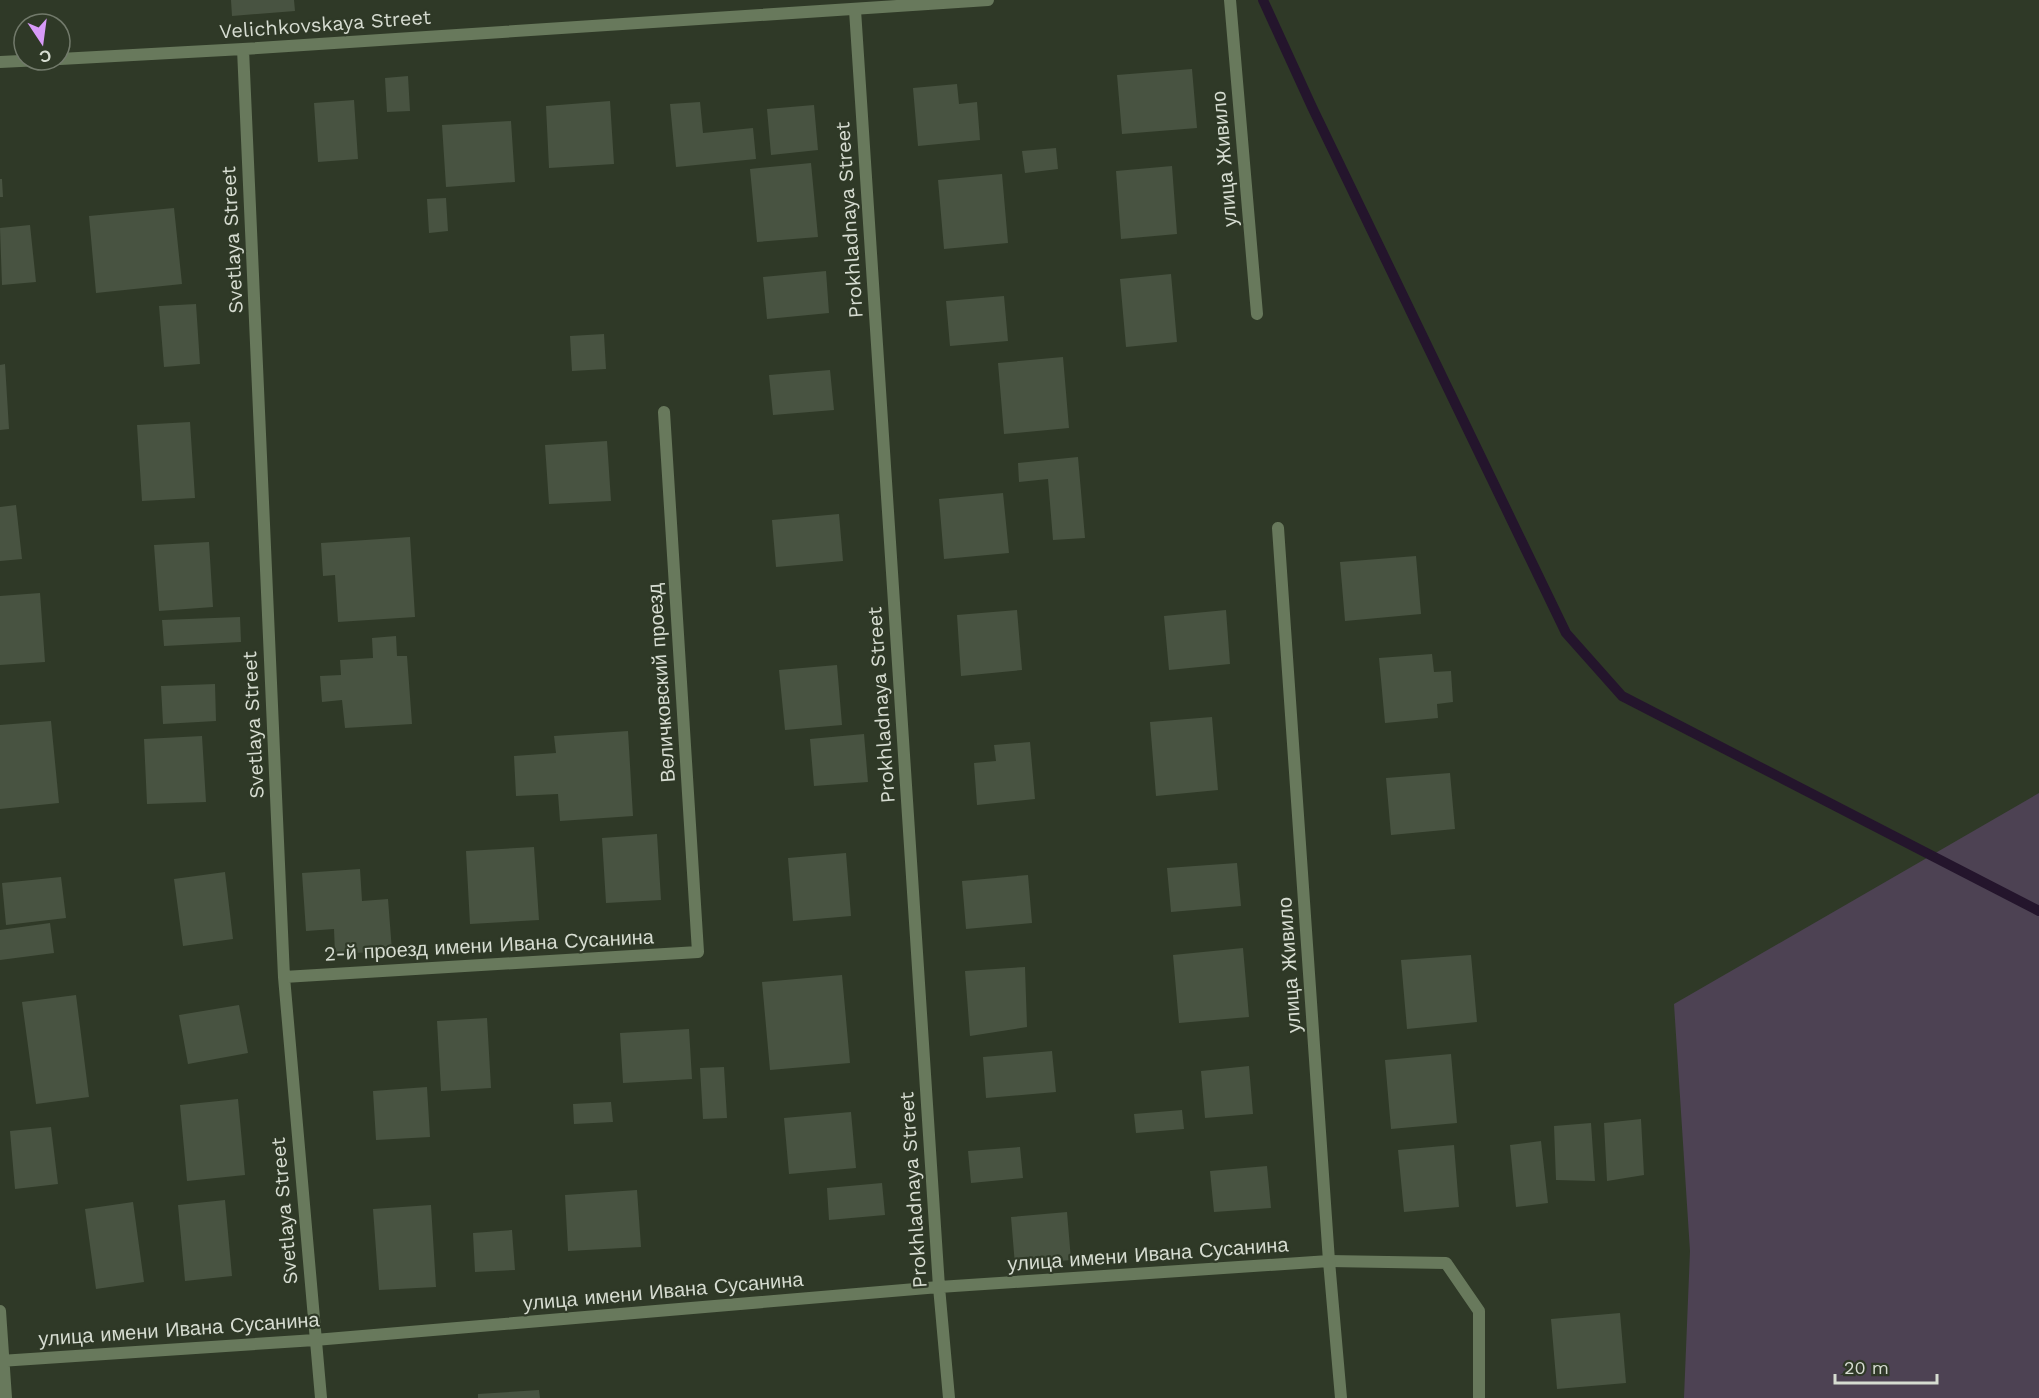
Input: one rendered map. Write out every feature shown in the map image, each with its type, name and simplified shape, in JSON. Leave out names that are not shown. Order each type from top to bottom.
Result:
[{"type":"street","name":"Velichkovskaya Street","points":[[72,58],[988,0]]},
{"type":"street","name":"улица Живило","points":[[1230,0],[1257,314]]},
{"type":"street","name":"Prokhladnaya Street","points":[[855,10],[948,1398]]},
{"type":"street","name":"Svetlaya Street","points":[[243,49],[284,977],[321,1398]]},
{"type":"street","name":"Величковский проезд","points":[[664,412],[698,952]]},
{"type":"street","name":"улица Живило","points":[[1278,528],[1329,1261],[1341,1398]]},
{"type":"street","name":"2-й проезд имени Ивана Сусанина","points":[[284,977],[698,952]]},
{"type":"street","name":"улица имени Ивана Сусанина","points":[[2,1361],[315,1340],[939,1287],[1329,1261],[1446,1263],[1479,1311],[1479,1398]]},
{"type":"street","points":[[0,1311],[6,1398]]},
{"type":"shaded area","points":[[2039,793],[2039,1398],[1684,1398],[1690,1251],[1674,1004]]},
{"type":"building","points":[[231,0],[294,0],[295,11],[232,16]]},
{"type":"building","points":[[1192,69],[1197,128],[1122,134],[1117,75]]},
{"type":"building","points":[[408,76],[410,111],[387,112],[385,78]]},
{"type":"building","points":[[957,84],[959,104],[977,102],[980,140],[918,146],[913,88]]},
{"type":"building","points":[[354,100],[358,159],[318,162],[314,103]]},
{"type":"building","points":[[610,101],[614,164],[549,168],[546,106]]},
{"type":"building","points":[[700,102],[703,133],[753,128],[756,159],[676,167],[670,104]]},
{"type":"building","points":[[814,105],[818,150],[771,155],[767,109]]},
{"type":"building","points":[[511,121],[515,182],[446,187],[442,125]]},
{"type":"building","points":[[1056,148],[1058,169],[1025,173],[1022,151]]},
{"type":"building","points":[[811,163],[818,237],[757,242],[750,169]]},
{"type":"building","points":[[1172,166],[1177,234],[1121,239],[1116,171]]},
{"type":"building","points":[[1002,174],[1008,243],[944,249],[938,180]]},
{"type":"building","points":[[0,179],[2,179],[3,197],[0,197]]},
{"type":"building","points":[[446,198],[448,231],[429,233],[427,199]]},
{"type":"building","points":[[174,208],[182,284],[96,293],[89,216]]},
{"type":"building","points":[[30,225],[36,282],[2,285],[0,228]]},
{"type":"building","points":[[826,271],[829,313],[767,319],[763,277]]},
{"type":"building","points":[[1171,274],[1177,342],[1126,347],[1120,279]]},
{"type":"building","points":[[1004,296],[1008,341],[950,346],[946,301]]},
{"type":"building","points":[[196,304],[200,364],[164,367],[159,306]]},
{"type":"building","points":[[604,334],[606,369],[572,371],[570,336]]},
{"type":"building","points":[[1063,357],[1069,428],[1004,434],[998,363]]},
{"type":"building","points":[[5,364],[9,429],[0,430],[0,365]]},
{"type":"building","points":[[830,370],[834,410],[773,415],[769,375]]},
{"type":"building","points":[[190,422],[195,498],[142,501],[137,425]]},
{"type":"building","points":[[607,441],[611,501],[549,504],[545,445]]},
{"type":"building","points":[[1078,457],[1085,538],[1053,540],[1048,479],[1019,482],[1018,463]]},
{"type":"building","points":[[1003,493],[1009,553],[944,559],[939,499]]},
{"type":"building","points":[[16,505],[22,559],[0,561],[0,507]]},
{"type":"building","points":[[839,514],[843,561],[776,567],[772,520]]},
{"type":"building","points":[[410,537],[415,617],[338,622],[335,575],[323,576],[321,543]]},
{"type":"building","points":[[209,542],[213,607],[159,611],[154,545]]},
{"type":"building","points":[[1416,556],[1421,614],[1345,621],[1340,562]]},
{"type":"building","points":[[40,593],[45,662],[0,665],[0,596]]},
{"type":"building","points":[[1017,610],[1022,670],[961,676],[957,615]]},
{"type":"building","points":[[1226,610],[1230,664],[1169,670],[1164,616]]},
{"type":"building","points":[[240,617],[241,642],[164,646],[162,620]]},
{"type":"building","points":[[396,636],[397,656],[407,656],[412,724],[345,728],[342,700],[322,702],[320,676],[341,675],[340,660],[373,658],[372,638]]},
{"type":"building","points":[[1432,654],[1434,672],[1451,671],[1453,702],[1437,704],[1438,718],[1385,723],[1379,658]]},
{"type":"building","points":[[837,665],[842,725],[785,730],[779,670]]},
{"type":"building","points":[[215,684],[216,721],[163,724],[161,686]]},
{"type":"building","points":[[1212,717],[1218,790],[1156,796],[1150,722]]},
{"type":"building","points":[[51,721],[59,803],[0,809],[0,725]]},
{"type":"building","points":[[628,731],[633,816],[560,821],[558,794],[516,796],[514,756],[556,753],[554,736]]},
{"type":"building","points":[[864,734],[868,782],[814,786],[810,739]]},
{"type":"building","points":[[202,736],[206,802],[147,804],[144,739]]},
{"type":"building","points":[[1030,742],[1035,799],[977,805],[974,763],[996,761],[994,745]]},
{"type":"building","points":[[1450,773],[1455,829],[1391,835],[1386,778]]},
{"type":"building","points":[[657,834],[661,900],[606,903],[602,838]]},
{"type":"building","points":[[534,847],[539,920],[470,924],[466,851]]},
{"type":"building","points":[[846,853],[851,916],[793,921],[788,858]]},
{"type":"building","points":[[1237,863],[1241,906],[1171,912],[1167,868]]},
{"type":"building","points":[[360,869],[362,901],[388,899],[392,951],[335,954],[334,929],[306,931],[302,873]]},
{"type":"building","points":[[225,872],[233,939],[183,946],[174,879]]},
{"type":"building","points":[[1028,875],[1032,923],[966,929],[962,881]]},
{"type":"building","points":[[61,877],[66,918],[6,925],[2,883]]},
{"type":"building","points":[[50,923],[54,953],[0,960],[0,930]]},
{"type":"building","points":[[1243,948],[1249,1017],[1179,1023],[1173,955]]},
{"type":"building","points":[[1471,955],[1477,1022],[1407,1029],[1401,960]]},
{"type":"building","points":[[1025,967],[1027,1027],[970,1036],[965,971]]},
{"type":"building","points":[[842,975],[850,1063],[770,1070],[762,982]]},
{"type":"building","points":[[76,995],[89,1097],[36,1104],[22,1002]]},
{"type":"building","points":[[239,1005],[248,1053],[188,1064],[179,1015]]},
{"type":"building","points":[[487,1018],[491,1088],[441,1091],[437,1021]]},
{"type":"building","points":[[689,1029],[692,1079],[623,1083],[620,1033]]},
{"type":"building","points":[[1052,1051],[1056,1092],[986,1098],[983,1057]]},
{"type":"building","points":[[1451,1054],[1457,1123],[1391,1129],[1385,1060]]},
{"type":"building","points":[[1249,1066],[1253,1114],[1205,1118],[1201,1071]]},
{"type":"building","points":[[724,1067],[727,1118],[703,1119],[700,1068]]},
{"type":"building","points":[[427,1087],[430,1137],[376,1140],[373,1091]]},
{"type":"building","points":[[238,1099],[245,1175],[187,1181],[180,1105]]},
{"type":"building","points":[[611,1102],[613,1122],[574,1124],[573,1104]]},
{"type":"building","points":[[1182,1110],[1184,1129],[1136,1133],[1134,1114]]},
{"type":"building","points":[[851,1112],[856,1168],[789,1174],[784,1118]]},
{"type":"building","points":[[1641,1119],[1644,1175],[1607,1181],[1604,1123]]},
{"type":"building","points":[[1591,1123],[1595,1181],[1556,1180],[1554,1126]]},
{"type":"building","points":[[51,1127],[58,1184],[15,1189],[10,1131]]},
{"type":"building","points":[[1541,1141],[1548,1203],[1516,1207],[1510,1145]]},
{"type":"building","points":[[1454,1145],[1459,1207],[1404,1212],[1398,1150]]},
{"type":"building","points":[[1020,1147],[1023,1178],[971,1183],[968,1151]]},
{"type":"building","points":[[1267,1166],[1271,1208],[1214,1212],[1210,1171]]},
{"type":"building","points":[[882,1183],[885,1215],[829,1220],[827,1188]]},
{"type":"building","points":[[637,1190],[641,1247],[568,1251],[565,1195]]},
{"type":"building","points":[[225,1200],[232,1276],[185,1281],[178,1205]]},
{"type":"building","points":[[133,1202],[144,1282],[96,1289],[85,1209]]},
{"type":"building","points":[[431,1205],[436,1287],[379,1290],[373,1209]]},
{"type":"building","points":[[1067,1212],[1071,1260],[1015,1265],[1011,1217]]},
{"type":"building","points":[[512,1230],[515,1270],[475,1272],[473,1233]]},
{"type":"building","points":[[1620,1313],[1626,1383],[1557,1389],[1551,1319]]},
{"type":"building","points":[[539,1390],[540,1398],[478,1398],[478,1394]]},
{"type":"waterway","points":[[1263,0],[1312,107],[1566,633],[1622,696],[2039,911]]}]
